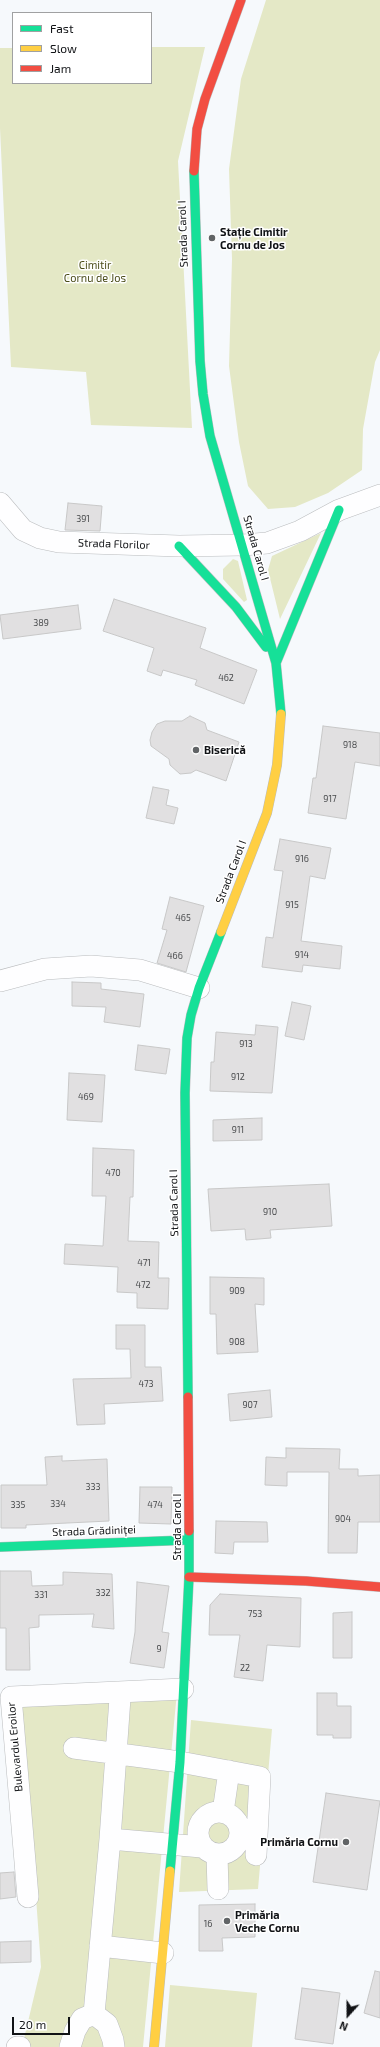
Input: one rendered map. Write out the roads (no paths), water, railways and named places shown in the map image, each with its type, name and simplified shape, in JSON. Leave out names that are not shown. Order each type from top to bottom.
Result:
[{"type":"main road","name":"Strada Carol I","points":[[189,1577],[185,1093],[187,1038],[191,1015],[199,988],[267,813],[274,789],[281,718],[276,663],[212,442],[203,394],[194,159],[197,129],[205,99],[241,0]]},
{"type":"main road","points":[[276,663],[339,510]]},
{"type":"main road","points":[[179,546],[245,618],[258,634],[276,663]]},
{"type":"main road","name":"Strada Grădiniței","points":[[0,1547],[189,1540]]},
{"type":"main road","points":[[154,2047],[180,1762],[189,1577],[306,1581],[380,1587]]},
{"type":"street","name":"Strada Florilor","points":[[0,503],[23,530],[40,538],[58,542],[179,546],[243,546],[267,543],[300,531],[339,510],[380,495]]},
{"type":"street","points":[[0,981],[45,970],[91,966],[140,970],[199,988]]},
{"type":"street","name":"Bulevardul Eroilor","points":[[28,1897],[11,1697],[183,1689]]},
{"type":"street","points":[[94,2014],[110,1839],[120,1698]]},
{"type":"street","points":[[74,1748],[180,1762],[260,1777],[256,1855]]},
{"type":"street","points":[[224,1812],[229,1771]]},
{"type":"street","points":[[110,1839],[173,1844],[210,1851],[231,1851],[239,1841],[240,1834],[236,1820],[224,1812],[210,1814],[200,1822],[198,1831],[198,1838],[210,1851],[218,1889]]},
{"type":"street","points":[[100,1946],[163,1953]]},
{"type":"street","points":[[70,2047],[75,2031],[82,2019],[94,2014]]},
{"type":"street","points":[[94,2014],[107,2024],[114,2047]]},
{"type":"place","name":"Stație Cimitir Cornu de Jos","points":[[212,238]]},
{"type":"place","name":"Biserică","points":[[196,750]]},
{"type":"place","name":"Primăria Cornu","points":[[346,1842]]},
{"type":"place","name":"Primăria Veche Cornu","points":[[227,1921]]},
{"type":"park label","name":"Cimitir Cornu de Jos","points":[[95,271]]}]
